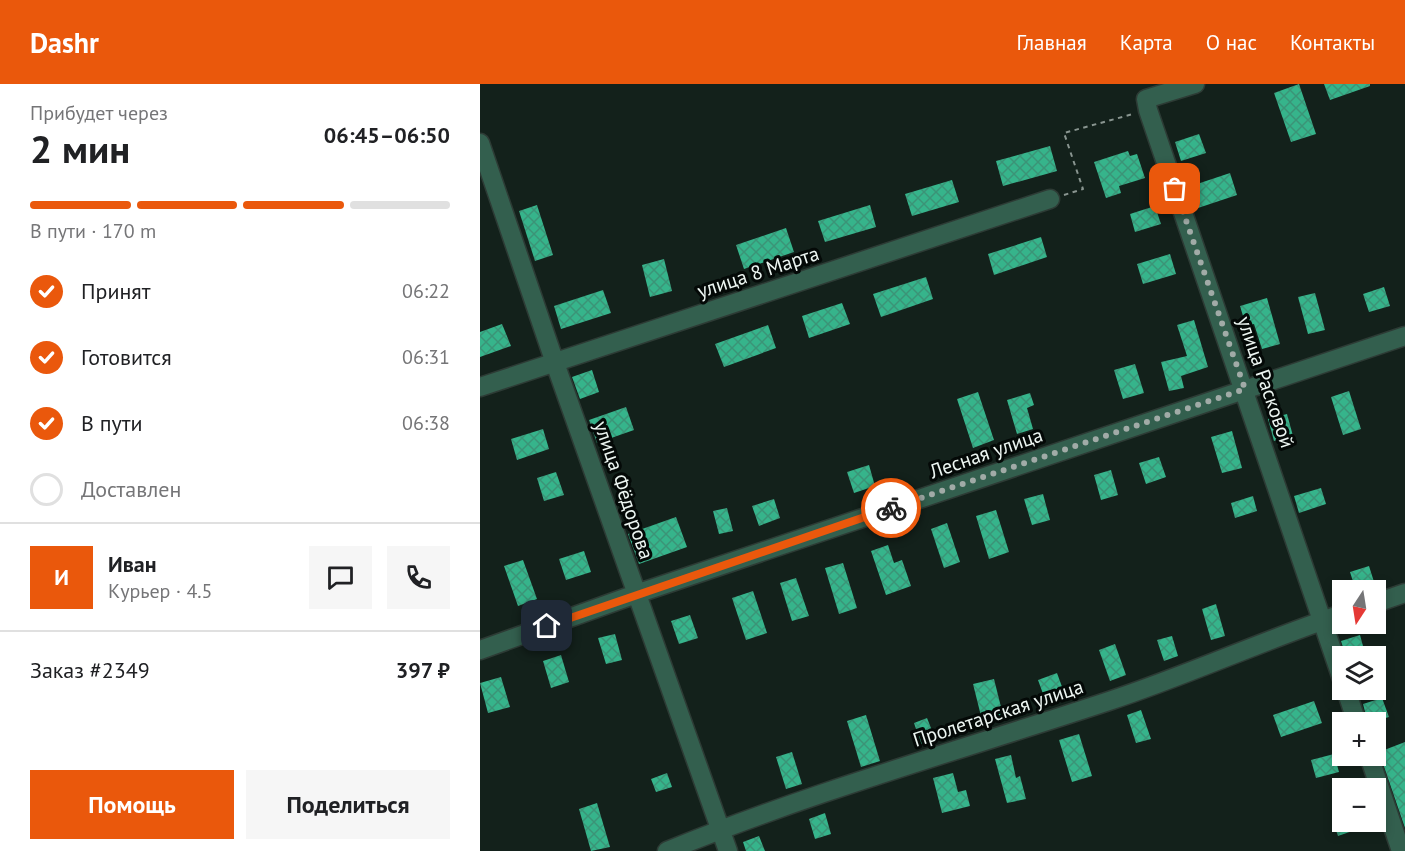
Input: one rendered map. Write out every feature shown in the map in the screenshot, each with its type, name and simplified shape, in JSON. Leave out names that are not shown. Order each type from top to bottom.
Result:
[{"type":"street","points":[[1147,104],[1195,84]]},
{"type":"street","name":"улица Расковой","points":[[1147,104],[1332,650]]},
{"type":"street","name":"улица Фёдорова","points":[[480,143],[555,363],[728,851]]},
{"type":"street","name":"улица 8 Марта","points":[[480,387],[1050,199]]},
{"type":"street","name":"Лесная улица","points":[[480,650],[636,594],[1405,336]]},
{"type":"street","points":[[1386,600],[1405,593]]},
{"type":"street","name":"Пролетарская улица","points":[[667,851],[720,829],[1111,700],[1332,618]]},
{"type":"street","points":[[1372,766],[1401,851]]},
{"type":"path","points":[[1050,199],[1083,189],[1064,133],[1147,104]]},
{"type":"building","points":[[1299,84],[1316,134],[1291,142],[1274,93]]},
{"type":"building","points":[[1324,84],[1370,84],[1370,86],[1330,100]]},
{"type":"building","points":[[1199,134],[1206,153],[1181,161],[1175,142]]},
{"type":"building","points":[[1050,146],[1057,171],[1003,186],[996,161]]},
{"type":"building","points":[[1128,151],[1130,156],[1137,154],[1145,178],[1119,186],[1121,193],[1106,198],[1094,162]]},
{"type":"building","points":[[1230,173],[1237,195],[1198,208],[1191,186]]},
{"type":"building","points":[[952,180],[959,202],[912,216],[905,194]]},
{"type":"building","points":[[537,205],[553,255],[535,261],[519,211]]},
{"type":"building","points":[[870,205],[876,227],[825,242],[818,221]]},
{"type":"building","points":[[1155,206],[1161,224],[1135,232],[1130,214]]},
{"type":"building","points":[[786,228],[794,252],[744,269],[736,245]]},
{"type":"building","points":[[1041,237],[1047,257],[994,275],[988,254]]},
{"type":"building","points":[[1170,254],[1176,274],[1143,284],[1137,264]]},
{"type":"building","points":[[664,259],[672,291],[650,297],[642,265]]},
{"type":"building","points":[[926,277],[933,299],[881,317],[873,294]]},
{"type":"building","points":[[1384,287],[1390,306],[1369,312],[1363,294]]},
{"type":"building","points":[[603,290],[611,313],[561,329],[554,306]]},
{"type":"building","points":[[1315,293],[1325,330],[1308,334],[1298,297]]},
{"type":"building","points":[[1267,298],[1280,344],[1262,349],[1254,324],[1246,326],[1240,306]]},
{"type":"building","points":[[842,303],[850,324],[809,338],[802,316]]},
{"type":"building","points":[[1194,320],[1208,367],[1181,376],[1184,388],[1169,391],[1161,362],[1187,356],[1177,325]]},
{"type":"building","points":[[502,324],[511,346],[480,357],[480,332]]},
{"type":"building","points":[[768,325],[776,348],[724,367],[715,344]]},
{"type":"building","points":[[1135,364],[1144,393],[1123,399],[1114,370]]},
{"type":"building","points":[[592,370],[599,392],[580,399],[572,377]]},
{"type":"building","points":[[1349,391],[1361,429],[1343,435],[1331,397]]},
{"type":"building","points":[[978,392],[994,440],[973,448],[957,399]]},
{"type":"building","points":[[1030,393],[1034,405],[1027,408],[1033,429],[1017,434],[1007,400]]},
{"type":"building","points":[[626,407],[634,430],[597,443],[589,420]]},
{"type":"building","points":[[1287,414],[1293,436],[1274,441],[1268,419]]},
{"type":"building","points":[[543,429],[549,449],[517,460],[511,439]]},
{"type":"building","points":[[1232,431],[1242,468],[1222,473],[1211,437]]},
{"type":"building","points":[[1159,457],[1166,477],[1146,484],[1139,463]]},
{"type":"building","points":[[869,465],[875,486],[854,493],[847,472]]},
{"type":"building","points":[[1111,470],[1118,495],[1101,500],[1094,475]]},
{"type":"building","points":[[556,472],[564,495],[544,501],[537,478]]},
{"type":"building","points":[[1321,488],[1326,504],[1299,513],[1294,496]]},
{"type":"building","points":[[1043,494],[1050,520],[1032,525],[1024,499]]},
{"type":"building","points":[[1253,496],[1257,511],[1235,518],[1231,503]]},
{"type":"building","points":[[774,499],[780,518],[759,526],[752,506]]},
{"type":"building","points":[[727,508],[733,531],[719,534],[713,511]]},
{"type":"building","points":[[996,510],[1009,552],[989,559],[976,516]]},
{"type":"building","points":[[676,517],[687,547],[639,564],[628,534]]},
{"type":"building","points":[[947,523],[960,562],[944,568],[931,529]]},
{"type":"building","points":[[888,545],[894,563],[902,560],[911,586],[886,595],[871,551]]},
{"type":"building","points":[[584,551],[591,572],[566,580],[559,559]]},
{"type":"building","points":[[523,560],[537,599],[518,606],[504,566]]},
{"type":"building","points":[[843,563],[857,608],[839,614],[825,568]]},
{"type":"building","points":[[1369,566],[1373,580],[1353,580],[1350,572]]},
{"type":"building","points":[[796,578],[809,616],[792,621],[780,583]]},
{"type":"building","points":[[753,591],[767,633],[746,640],[732,598]]},
{"type":"building","points":[[1216,604],[1225,636],[1211,640],[1202,609]]},
{"type":"building","points":[[690,615],[698,638],[679,644],[671,621]]},
{"type":"building","points":[[615,634],[622,660],[606,664],[598,638]]},
{"type":"building","points":[[1360,635],[1363,646],[1343,646],[1341,641]]},
{"type":"building","points":[[1172,636],[1178,656],[1164,661],[1157,640]]},
{"type":"building","points":[[1115,644],[1126,675],[1110,681],[1099,650]]},
{"type":"building","points":[[561,655],[569,682],[551,688],[543,661]]},
{"type":"building","points":[[1057,673],[1065,695],[1046,702],[1038,680]]},
{"type":"building","points":[[501,677],[510,707],[488,713],[480,683]]},
{"type":"building","points":[[994,679],[1003,715],[982,720],[973,684]]},
{"type":"building","points":[[1383,700],[1389,717],[1386,718],[1386,712],[1365,712],[1363,704]]},
{"type":"building","points":[[1314,701],[1322,723],[1281,737],[1273,715]]},
{"type":"building","points":[[1141,710],[1151,739],[1136,743],[1127,715]]},
{"type":"building","points":[[866,715],[880,761],[861,767],[847,721]]},
{"type":"building","points":[[927,718],[935,738],[921,744],[914,723]]},
{"type":"building","points":[[1079,734],[1092,776],[1072,782],[1059,740]]},
{"type":"building","points":[[1405,742],[1405,828],[1384,766],[1386,766],[1386,749]]},
{"type":"building","points":[[792,752],[802,784],[786,789],[776,757]]},
{"type":"building","points":[[1011,755],[1016,778],[1020,776],[1026,799],[1007,803],[995,759]]},
{"type":"building","points":[[1332,755],[1332,766],[1337,766],[1339,772],[1316,778],[1311,760]]},
{"type":"building","points":[[667,773],[672,787],[656,792],[651,779]]},
{"type":"building","points":[[953,773],[958,792],[966,790],[970,806],[942,813],[933,778]]},
{"type":"building","points":[[597,803],[610,847],[591,851],[579,809]]},
{"type":"building","points":[[825,813],[831,834],[815,839],[809,819]]},
{"type":"building","points":[[1337,832],[1350,832],[1338,836]]},
{"type":"building","points":[[759,836],[765,851],[746,851],[743,842]]},
{"type":"way so far","points":[[891,508],[1245,389],[1175,189]]},
{"type":"route","points":[[547,626],[891,508]]}]
